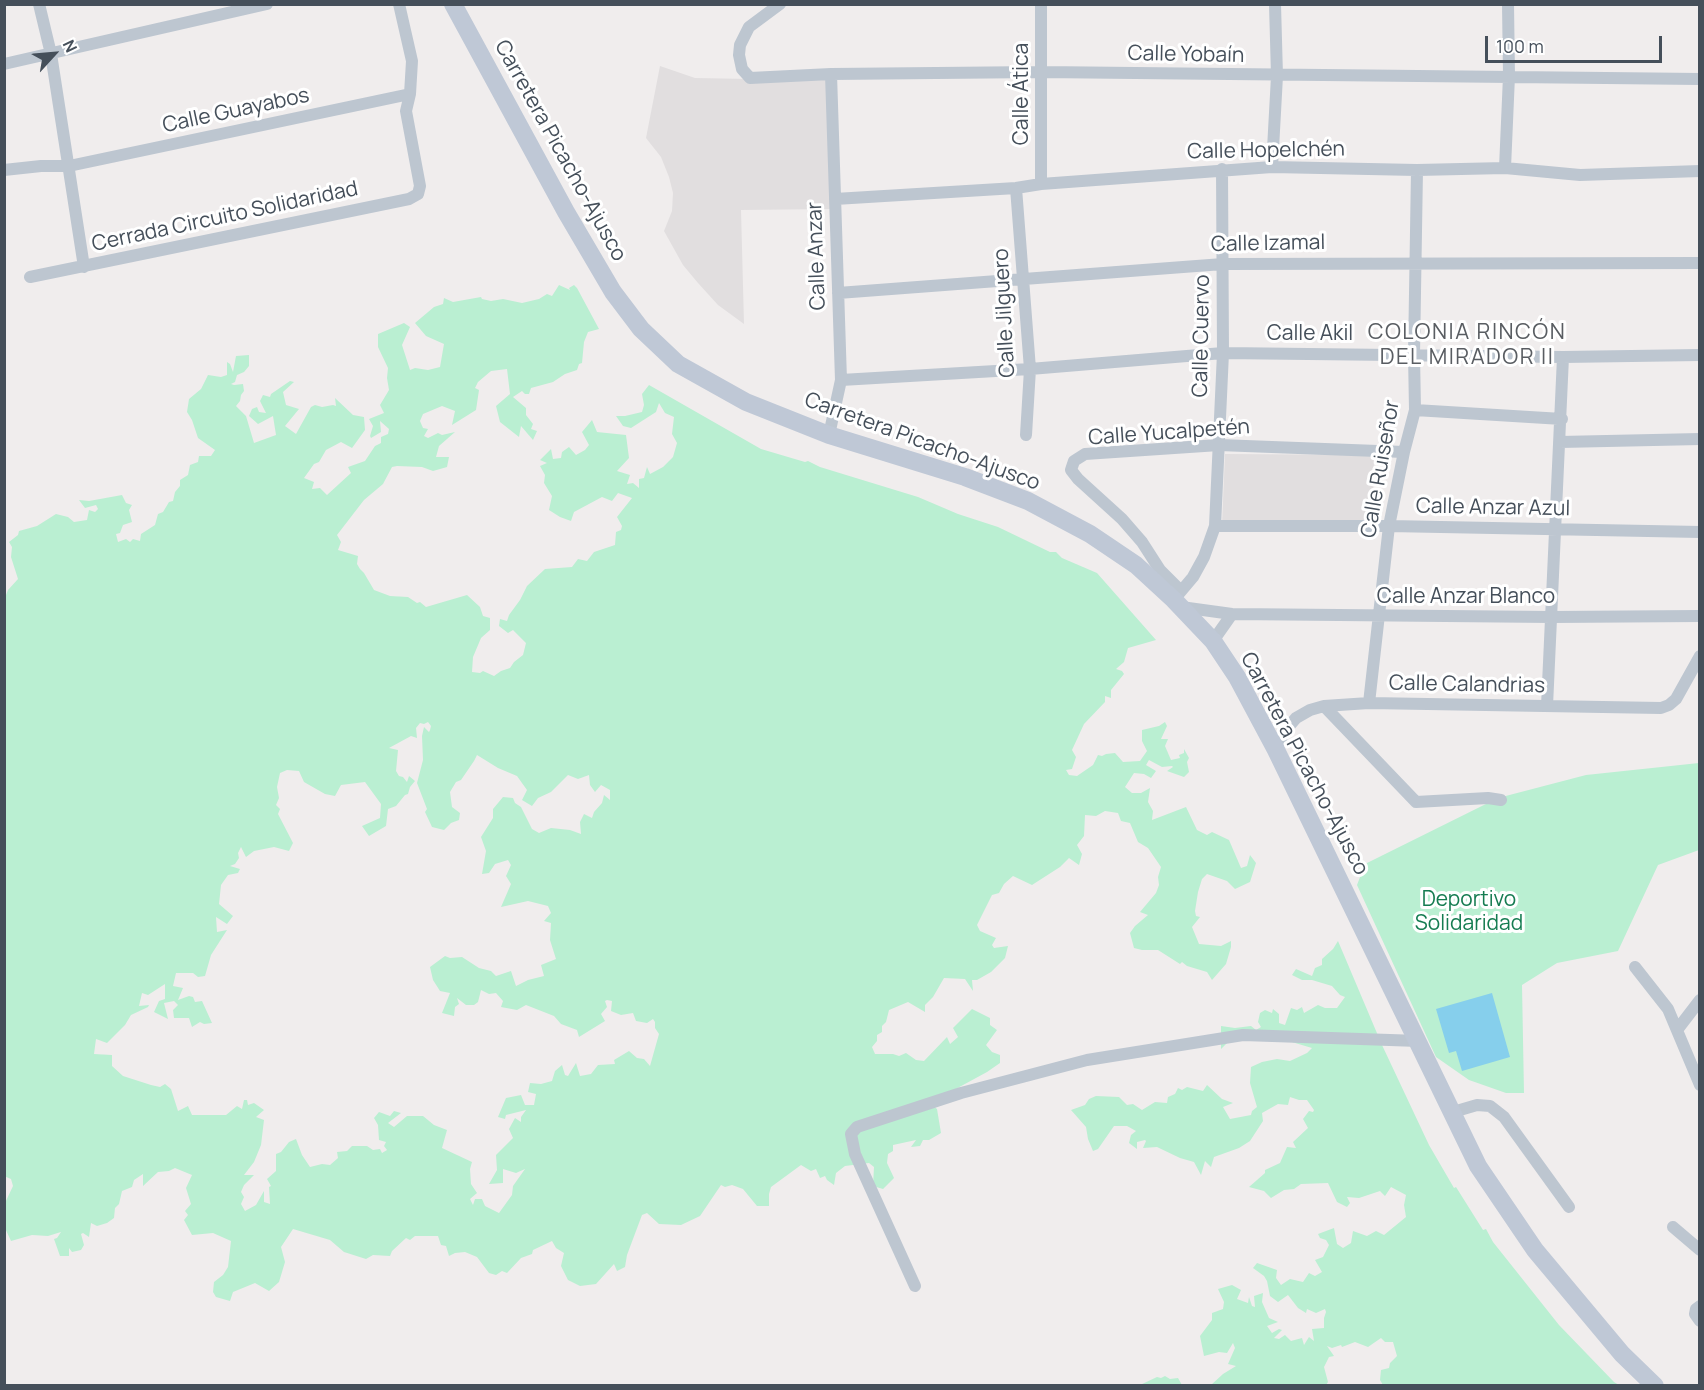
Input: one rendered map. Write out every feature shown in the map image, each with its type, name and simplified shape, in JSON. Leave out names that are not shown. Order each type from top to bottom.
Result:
[{"type":"main road","name":"Carretera Picacho-Ajusco","points":[[453,4],[566,212],[613,292],[641,329],[678,364],[746,402],[829,435],[965,477],[1028,501],[1090,534],[1136,565],[1179,599],[1213,641],[1237,677],[1276,750],[1478,1166],[1535,1250],[1622,1354],[1655,1386]]},
{"type":"street","points":[[39,4],[51,54],[84,267]]},
{"type":"street","points":[[4,64],[267,4]]},
{"type":"street","points":[[399,4],[412,61],[410,94]]},
{"type":"street","points":[[764,9],[780,4]]},
{"type":"street","name":"Calle Ática","points":[[1041,4],[1041,184]]},
{"type":"street","points":[[1272,167],[1277,76],[1275,4]]},
{"type":"street","points":[[1506,168],[1509,76],[1508,4]]},
{"type":"street","name":"Calle Yobaín","points":[[764,9],[749,27],[740,45],[739,55],[742,69],[750,78],[831,74],[1041,72],[1700,79]]},
{"type":"street","name":"Calle Anzar","points":[[829,435],[841,380],[831,74]]},
{"type":"street","name":"Calle Guayabos","points":[[4,170],[69,166],[410,94]]},
{"type":"street","name":"Cerrada Circuito Solidaridad","points":[[30,277],[409,199],[418,194],[420,186],[406,111],[410,94]]},
{"type":"street","name":"Calle Hopelchén","points":[[834,199],[1016,188],[1041,184],[1272,167],[1417,170],[1506,168],[1580,175],[1700,171]]},
{"type":"street","name":"Calle Cuervo","points":[[1179,599],[1204,557],[1215,526],[1223,353],[1222,170]]},
{"type":"street","name":"Calle Ruiseñor","points":[[1369,703],[1389,526],[1415,410],[1417,170]]},
{"type":"street","name":"Calle Jilguero","points":[[1016,188],[1030,369],[1026,435]]},
{"type":"street","name":"Calle Izamal","points":[[838,293],[1222,264],[1700,263]]},
{"type":"street","name":"Calle Akil","points":[[841,380],[1030,369],[1223,353],[1563,357],[1700,355]]},
{"type":"street","points":[[1547,706],[1562,420],[1563,357]]},
{"type":"street","points":[[1415,410],[1562,420]]},
{"type":"street","points":[[1560,442],[1700,439]]},
{"type":"street","name":"Calle Yucalpetén","points":[[1179,599],[1142,542],[1122,519],[1071,470],[1074,461],[1085,454],[1219,445],[1404,452]]},
{"type":"street","name":"Calle Anzar Azul","points":[[1215,526],[1389,526],[1700,532]]},
{"type":"street","name":"Calle Anzar Blanco","points":[[1179,599],[1232,614],[1700,616]]},
{"type":"street","points":[[1213,641],[1232,614]]},
{"type":"street","name":"Calle Calandrias","points":[[1276,750],[1284,732],[1296,718],[1310,710],[1324,706],[1369,703],[1661,708],[1676,699],[1699,660]]},
{"type":"street","points":[[1324,706],[1416,802],[1488,798],[1501,800]]},
{"type":"street","points":[[1635,967],[1668,1009],[1700,1085]]},
{"type":"street","points":[[1677,1030],[1700,1000]]},
{"type":"street","points":[[915,1286],[855,1154],[851,1134],[857,1127],[961,1093],[1087,1060],[1243,1035],[1419,1041]]},
{"type":"street","points":[[1453,1112],[1478,1105],[1490,1106],[1504,1117],[1569,1207]]},
{"type":"street","points":[[1673,1227],[1700,1250]]},
{"type":"street","points":[[1700,1306],[1695,1314],[1700,1321]]},
{"type":"shaded area","points":[[660,66],[695,78],[750,79],[829,75],[832,209],[741,210],[744,324],[718,305],[698,283],[683,265],[664,231],[672,211],[673,193],[661,157],[646,138]]},
{"type":"shaded area","points":[[1225,454],[1374,455],[1373,522],[1222,525]]},
{"type":"green space","points":[[559,285],[570,290],[569,288],[574,285],[599,329],[588,332],[584,342],[582,363],[579,364],[577,370],[553,382],[531,388],[529,394],[522,391],[513,397],[526,408],[526,415],[533,424],[531,429],[537,431],[533,440],[521,426],[519,437],[500,422],[496,406],[510,394],[507,369],[491,371],[478,382],[475,388],[479,390],[476,410],[452,425],[455,411],[442,406],[423,414],[420,421],[423,428],[428,429],[424,436],[428,438],[438,433],[442,435],[455,432],[439,446],[436,457],[449,457],[447,467],[433,471],[422,467],[392,467],[383,484],[364,500],[337,535],[341,542],[338,550],[358,556],[357,564],[374,590],[390,596],[408,597],[426,607],[467,595],[480,607],[483,616],[490,618],[490,630],[481,638],[473,657],[472,672],[483,671],[494,676],[510,668],[523,655],[526,643],[513,630],[508,633],[499,626],[500,619],[507,621],[527,586],[545,569],[572,567],[578,559],[587,561],[594,552],[615,545],[616,532],[621,530],[622,526],[617,517],[632,498],[618,493],[612,501],[602,497],[574,512],[571,521],[560,517],[549,510],[552,496],[544,483],[545,475],[540,466],[547,463],[540,460],[551,449],[553,459],[561,458],[562,452],[569,447],[576,455],[585,450],[589,445],[582,432],[592,420],[597,432],[626,435],[629,458],[617,471],[630,475],[627,484],[633,483],[639,488],[639,479],[644,478],[647,467],[650,474],[663,467],[673,457],[677,443],[672,434],[674,417],[665,413],[659,403],[656,412],[631,428],[623,426],[616,416],[642,412],[644,405],[642,394],[649,385],[761,449],[808,461],[820,467],[918,497],[958,514],[998,527],[1050,552],[1056,552],[1062,558],[1097,573],[1156,640],[1128,648],[1124,662],[1116,669],[1124,674],[1111,690],[1111,698],[1105,696],[1105,702],[1084,724],[1072,750],[1076,757],[1072,769],[1066,770],[1069,775],[1077,776],[1093,765],[1098,755],[1106,754],[1115,753],[1123,762],[1140,761],[1147,751],[1142,741],[1142,730],[1159,726],[1165,722],[1167,726],[1161,739],[1168,739],[1165,746],[1171,760],[1180,758],[1179,755],[1184,753],[1184,749],[1189,758],[1187,762],[1189,772],[1184,777],[1167,771],[1172,766],[1162,767],[1149,760],[1146,765],[1156,771],[1151,778],[1144,774],[1134,773],[1125,787],[1132,793],[1141,793],[1150,788],[1148,802],[1153,811],[1152,820],[1186,807],[1197,830],[1207,835],[1212,832],[1229,840],[1241,868],[1247,866],[1250,855],[1256,863],[1250,882],[1235,889],[1227,881],[1207,874],[1202,879],[1198,892],[1195,911],[1196,916],[1200,917],[1192,927],[1199,944],[1221,946],[1231,941],[1226,964],[1212,980],[1207,972],[1187,966],[1182,962],[1180,964],[1158,950],[1134,948],[1130,933],[1148,915],[1140,912],[1156,893],[1161,867],[1148,848],[1138,842],[1130,823],[1121,821],[1118,813],[1105,811],[1096,816],[1085,815],[1084,836],[1077,845],[1082,854],[1079,865],[1069,858],[1060,867],[1032,885],[1013,876],[1004,884],[999,893],[992,895],[977,925],[980,931],[996,938],[992,945],[994,948],[1008,946],[1005,958],[991,972],[977,980],[972,980],[973,991],[965,979],[944,978],[933,997],[925,1005],[925,1012],[908,1002],[889,1010],[886,1022],[882,1026],[882,1032],[877,1035],[877,1041],[872,1047],[875,1054],[899,1056],[906,1053],[916,1060],[924,1061],[947,1037],[950,1044],[958,1037],[953,1028],[972,1009],[990,1018],[990,1025],[997,1030],[986,1045],[992,1052],[1000,1055],[1000,1063],[930,1103],[937,1109],[941,1133],[929,1140],[923,1140],[920,1146],[911,1147],[916,1140],[893,1145],[893,1151],[888,1154],[887,1163],[894,1178],[883,1189],[873,1186],[874,1167],[869,1163],[845,1166],[836,1173],[834,1185],[825,1176],[820,1178],[816,1169],[811,1171],[801,1165],[771,1187],[769,1206],[757,1206],[743,1189],[732,1185],[725,1187],[721,1185],[700,1216],[681,1225],[659,1224],[647,1213],[642,1215],[627,1255],[625,1267],[617,1271],[614,1264],[596,1284],[580,1286],[568,1280],[561,1266],[564,1253],[556,1248],[552,1241],[521,1258],[507,1273],[502,1271],[496,1275],[489,1273],[477,1257],[465,1252],[449,1256],[446,1246],[441,1245],[438,1236],[415,1236],[410,1240],[406,1238],[392,1251],[390,1256],[373,1255],[366,1259],[344,1252],[330,1240],[293,1229],[281,1247],[285,1262],[279,1282],[269,1291],[255,1283],[233,1292],[230,1301],[216,1297],[213,1292],[214,1282],[223,1275],[228,1267],[231,1241],[213,1233],[192,1235],[184,1220],[188,1215],[185,1211],[191,1204],[186,1188],[192,1175],[175,1168],[158,1172],[143,1186],[143,1174],[134,1180],[132,1187],[122,1191],[119,1204],[115,1208],[114,1218],[97,1226],[91,1223],[89,1237],[81,1234],[84,1245],[81,1250],[72,1252],[69,1248],[69,1256],[60,1256],[54,1239],[61,1232],[48,1236],[32,1235],[11,1241],[5,1228],[5,1203],[13,1186],[11,1179],[4,1176],[4,600],[8,590],[18,579],[9,542],[18,535],[19,531],[37,526],[56,514],[68,517],[74,522],[87,520],[89,510],[95,512],[98,509],[96,505],[85,508],[79,500],[89,501],[122,495],[126,503],[132,505],[129,510],[132,522],[123,525],[120,533],[116,534],[118,542],[126,539],[130,542],[133,539],[140,541],[141,534],[155,525],[158,514],[163,512],[169,502],[173,501],[175,492],[180,486],[180,480],[188,475],[190,465],[198,462],[199,456],[211,456],[215,450],[198,438],[187,412],[189,399],[201,389],[208,375],[221,377],[227,375],[227,362],[233,372],[236,356],[249,355],[249,366],[237,375],[235,382],[231,384],[243,384],[244,391],[236,406],[246,416],[254,443],[276,435],[273,416],[258,424],[249,416],[252,409],[257,407],[259,412],[266,413],[260,401],[263,395],[270,397],[290,381],[294,382],[283,392],[286,405],[299,409],[285,426],[296,434],[311,407],[315,405],[336,406],[335,398],[353,415],[364,417],[365,430],[352,448],[341,442],[326,450],[319,462],[314,464],[304,478],[314,482],[312,489],[320,488],[327,495],[351,473],[348,467],[365,461],[375,446],[381,443],[381,437],[388,434],[389,429],[380,421],[381,432],[371,438],[370,436],[373,426],[369,419],[384,413],[380,405],[389,390],[388,368],[378,347],[378,334],[404,323],[410,327],[402,345],[410,370],[415,368],[428,370],[440,367],[444,344],[426,336],[415,323],[434,307],[443,304],[444,298],[453,302],[481,297],[491,301],[503,299],[522,303],[539,299],[547,294],[552,296]],"holes":[[[428,722],[431,726],[429,732],[424,727],[423,760],[417,783],[432,827],[444,830],[451,823],[459,820],[460,813],[452,807],[450,792],[456,782],[461,780],[477,755],[517,776],[527,790],[522,800],[532,806],[538,798],[551,792],[568,775],[578,779],[589,775],[590,785],[595,792],[601,785],[610,790],[610,800],[604,795],[602,803],[592,818],[584,814],[580,822],[581,834],[551,828],[539,833],[532,829],[521,807],[515,803],[513,798],[503,797],[493,809],[493,818],[481,837],[486,851],[482,874],[489,873],[495,864],[508,860],[511,865],[506,876],[511,884],[501,907],[528,901],[548,906],[551,913],[544,921],[551,923],[550,940],[556,959],[541,965],[544,976],[516,986],[511,971],[496,976],[491,971],[479,968],[462,957],[445,956],[430,967],[433,980],[440,991],[450,993],[442,1013],[454,1016],[455,1007],[459,1004],[457,998],[466,1005],[474,1005],[478,1002],[481,990],[489,994],[496,993],[503,1001],[501,1007],[517,1010],[526,1005],[554,1016],[561,1024],[577,1030],[579,1037],[605,1021],[601,1014],[607,1007],[605,1001],[612,1001],[611,1011],[621,1015],[633,1013],[636,1021],[647,1023],[653,1019],[655,1022],[655,1028],[659,1034],[650,1066],[644,1059],[637,1058],[629,1051],[614,1060],[615,1064],[598,1065],[591,1074],[580,1076],[576,1063],[568,1076],[565,1075],[562,1065],[555,1071],[552,1081],[541,1084],[530,1083],[528,1092],[536,1094],[534,1105],[525,1105],[521,1095],[506,1098],[498,1117],[505,1119],[506,1115],[526,1110],[521,1117],[521,1122],[515,1118],[509,1129],[513,1138],[496,1155],[497,1170],[489,1184],[503,1183],[503,1169],[516,1173],[525,1169],[513,1186],[512,1195],[499,1213],[485,1206],[482,1199],[475,1199],[473,1205],[470,1199],[477,1193],[471,1184],[472,1162],[442,1148],[447,1130],[434,1125],[423,1116],[407,1116],[394,1127],[388,1123],[401,1113],[394,1111],[390,1116],[379,1112],[374,1118],[378,1125],[379,1140],[386,1142],[384,1146],[387,1150],[382,1153],[380,1149],[352,1146],[347,1151],[337,1152],[338,1158],[330,1165],[310,1167],[296,1139],[289,1142],[281,1152],[276,1154],[276,1171],[267,1179],[271,1186],[269,1187],[270,1204],[264,1202],[264,1191],[256,1205],[245,1211],[241,1204],[244,1197],[241,1192],[244,1185],[254,1175],[244,1175],[254,1162],[261,1145],[264,1120],[256,1117],[264,1110],[254,1103],[248,1105],[247,1100],[244,1100],[242,1109],[237,1106],[226,1115],[192,1115],[188,1106],[178,1111],[171,1089],[165,1084],[160,1087],[123,1076],[112,1066],[112,1055],[94,1054],[96,1039],[107,1043],[125,1025],[131,1015],[148,1007],[149,1005],[139,1006],[142,993],[148,995],[165,984],[165,999],[159,1001],[154,1012],[168,1019],[164,1003],[174,1001],[178,1005],[173,1010],[174,1018],[189,1018],[192,1027],[200,1022],[212,1023],[202,1001],[195,1002],[193,997],[189,996],[178,1000],[183,988],[173,986],[176,973],[205,976],[211,955],[227,930],[217,932],[216,917],[227,924],[233,916],[219,904],[221,885],[228,875],[238,873],[240,869],[230,866],[235,864],[239,858],[238,853],[241,847],[246,857],[254,851],[274,847],[289,851],[293,843],[278,814],[280,809],[276,805],[279,798],[277,787],[280,773],[287,770],[299,771],[304,782],[325,794],[335,796],[341,785],[365,782],[381,804],[380,818],[362,826],[369,836],[386,826],[388,809],[396,806],[408,794],[415,781],[409,776],[407,782],[399,776],[396,771],[398,750],[389,748],[411,736],[417,738],[416,728],[420,723]]]},
{"type":"green space","name":"Deportivo Solidaridad","points":[[1699,763],[1699,850],[1658,865],[1618,951],[1557,963],[1522,985],[1524,1093],[1506,1093],[1469,1080],[1436,1057],[1357,885],[1365,864],[1498,798],[1586,775]]},
{"type":"green space","points":[[1338,941],[1382,1045],[1429,1145],[1454,1188],[1456,1187],[1483,1230],[1486,1229],[1493,1242],[1559,1325],[1619,1385],[1383,1385],[1380,1380],[1381,1370],[1389,1368],[1390,1363],[1397,1356],[1393,1342],[1385,1342],[1381,1338],[1368,1347],[1355,1342],[1342,1347],[1341,1345],[1332,1348],[1327,1346],[1334,1356],[1329,1357],[1324,1367],[1328,1382],[1326,1385],[1211,1385],[1236,1366],[1228,1364],[1235,1348],[1233,1343],[1227,1353],[1219,1352],[1204,1356],[1200,1336],[1212,1320],[1212,1313],[1223,1309],[1224,1302],[1218,1289],[1232,1285],[1241,1290],[1237,1299],[1248,1303],[1249,1297],[1252,1306],[1255,1307],[1254,1296],[1263,1293],[1262,1302],[1269,1318],[1278,1322],[1267,1326],[1272,1333],[1279,1329],[1282,1330],[1274,1338],[1279,1339],[1285,1335],[1291,1341],[1302,1338],[1304,1345],[1309,1337],[1314,1341],[1312,1329],[1324,1328],[1325,1309],[1316,1313],[1307,1309],[1306,1313],[1298,1308],[1288,1295],[1278,1302],[1270,1296],[1264,1276],[1253,1268],[1257,1263],[1277,1270],[1276,1278],[1281,1285],[1290,1279],[1303,1282],[1309,1273],[1315,1276],[1322,1272],[1315,1260],[1323,1257],[1329,1245],[1318,1234],[1334,1228],[1337,1244],[1343,1248],[1351,1243],[1353,1231],[1367,1236],[1376,1231],[1384,1235],[1406,1217],[1404,1205],[1406,1195],[1391,1187],[1385,1196],[1380,1191],[1359,1198],[1347,1197],[1350,1203],[1347,1207],[1337,1202],[1328,1183],[1301,1184],[1271,1198],[1264,1191],[1249,1187],[1265,1173],[1265,1170],[1280,1163],[1287,1147],[1296,1148],[1293,1142],[1308,1128],[1303,1119],[1309,1111],[1314,1110],[1307,1100],[1290,1097],[1288,1105],[1278,1104],[1262,1113],[1263,1121],[1250,1141],[1239,1148],[1214,1157],[1211,1167],[1205,1161],[1201,1175],[1194,1162],[1157,1147],[1143,1148],[1145,1140],[1137,1142],[1137,1149],[1129,1143],[1131,1135],[1136,1131],[1127,1126],[1114,1126],[1098,1149],[1093,1151],[1086,1127],[1071,1110],[1085,1105],[1089,1099],[1096,1096],[1119,1097],[1127,1105],[1133,1104],[1142,1110],[1155,1102],[1167,1103],[1168,1097],[1175,1094],[1178,1088],[1182,1090],[1187,1087],[1203,1091],[1207,1085],[1222,1099],[1233,1103],[1223,1107],[1230,1119],[1251,1115],[1257,1107],[1250,1083],[1251,1067],[1277,1059],[1290,1061],[1312,1048],[1285,1040],[1231,1039],[1221,1049],[1221,1026],[1235,1028],[1251,1026],[1256,1030],[1261,1027],[1258,1022],[1260,1013],[1265,1010],[1272,1013],[1273,1009],[1279,1014],[1279,1023],[1285,1025],[1291,1008],[1297,1010],[1302,1007],[1304,1013],[1318,1005],[1325,1008],[1337,1008],[1345,997],[1332,986],[1312,980],[1302,980],[1292,975],[1296,969],[1312,976],[1315,968],[1322,965],[1322,959]]},
{"type":"green space","points":[[1165,1376],[1170,1379],[1178,1378],[1182,1385],[1140,1385],[1157,1377]]},
{"type":"water","points":[[1492,993],[1510,1057],[1462,1071],[1456,1051],[1449,1053],[1436,1009]]},
{"type":"district","name":"COLONIA RINCÓN DEL MIRADOR II","points":[[1467,346]]}]
